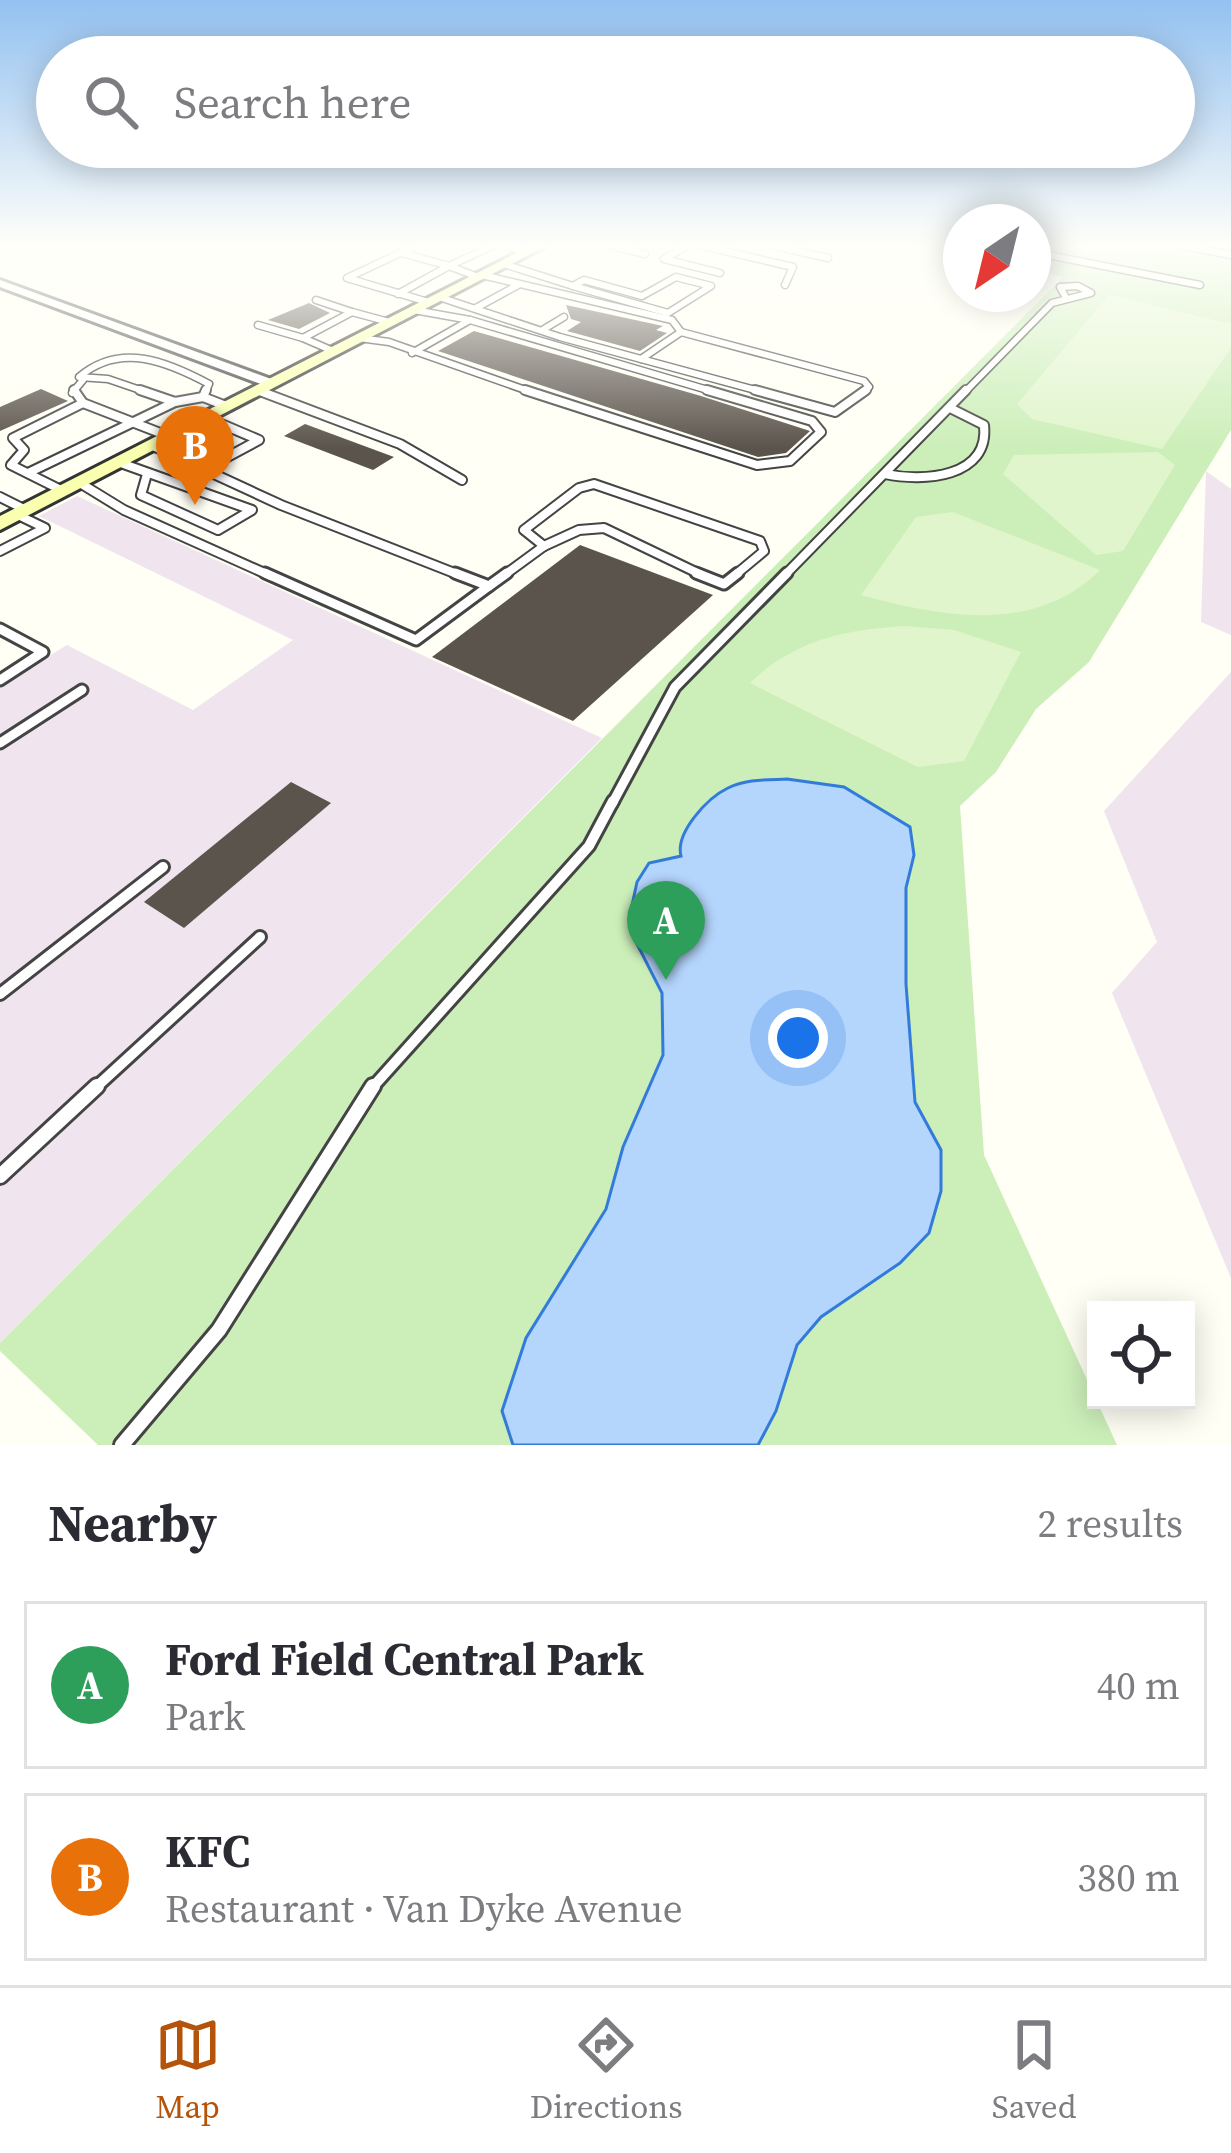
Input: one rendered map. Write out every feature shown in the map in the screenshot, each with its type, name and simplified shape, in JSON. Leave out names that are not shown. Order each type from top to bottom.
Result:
[{"type":"main road","points":[[0,524],[406,313]]},
{"type":"street","points":[[75,313],[264,387]]},
{"type":"lane","points":[[303,338],[349,313]]},
{"type":"lane","points":[[357,313],[389,322]]},
{"type":"lane","points":[[359,338],[389,341],[411,353],[758,465],[790,461],[821,432],[812,421],[453,313]]},
{"type":"lane","points":[[494,313],[835,412],[845,410],[869,387],[864,381],[681,332],[672,320],[642,313]]},
{"type":"lane","points":[[122,1445],[219,1330],[380,1076],[590,846],[675,687],[1048,313]]},
{"type":"lane","points":[[544,329],[564,317]]},
{"type":"lane","points":[[411,353],[470,320]]},
{"type":"lane","points":[[258,325],[333,351]]},
{"type":"lane","points":[[641,359],[681,332]]},
{"type":"lane","points":[[83,380],[81,372],[96,365],[123,353],[138,355],[208,384],[203,398]]},
{"type":"lane","points":[[168,436],[83,403],[72,393],[83,380],[108,379],[175,402]]},
{"type":"lane","points":[[264,387],[400,444],[462,480]]},
{"type":"lane","points":[[27,473],[175,402],[203,398],[226,406]]},
{"type":"lane","points":[[83,403],[17,433],[13,438],[24,450],[10,465],[71,487],[416,640],[573,528],[608,529],[628,537],[636,548],[724,584],[764,551],[760,541],[594,484],[579,488],[524,530],[544,546]]},
{"type":"lane","points":[[885,474],[919,481],[971,465],[986,442],[984,425],[950,408]]},
{"type":"lane","points":[[204,470],[260,440],[205,417]]},
{"type":"lane","points":[[151,445],[489,586]]},
{"type":"lane","points":[[118,462],[147,474],[168,476],[252,510],[197,542]]},
{"type":"lane","points":[[147,474],[141,495],[218,530]]},
{"type":"lane","points":[[0,496],[45,528],[0,551]]},
{"type":"lane","points":[[0,629],[43,652],[0,680]]},
{"type":"lane","points":[[0,743],[82,690]]},
{"type":"lane","points":[[0,994],[163,868]]},
{"type":"lane","points":[[0,1176],[260,937]]},
{"type":"shaded area","points":[[1206,471],[1231,489],[1231,635],[1201,622]]},
{"type":"shaded area","points":[[77,496],[602,738],[0,1343],[0,686],[67,645],[193,710],[293,640],[39,516]]},
{"type":"shaded area","points":[[1231,672],[1231,1278],[1112,993],[1157,942],[1104,811]]},
{"type":"green space","points":[[1027,313],[1231,313],[1231,430],[1089,662],[1036,709],[996,772],[960,806],[984,1155],[1087,1380],[1087,1409],[1100,1409],[1117,1445],[98,1445],[0,1351],[0,1343]]},
{"type":"green space","points":[[1093,313],[1187,313],[1231,324],[1231,348],[1162,449],[1032,419],[1017,404]]},
{"type":"green space","points":[[1158,452],[1175,465],[1123,551],[1096,555],[1003,474],[1014,455]]},
{"type":"green space","points":[[953,512],[1100,570],[1074,591],[1017,612],[955,614],[861,595],[916,517]]},
{"type":"green space","points":[[904,626],[954,630],[1021,652],[964,761],[918,767],[750,683],[802,647],[861,631]]},
{"type":"water","points":[[787,779],[844,787],[910,827],[914,855],[906,888],[906,984],[915,1102],[941,1150],[941,1191],[929,1233],[900,1263],[821,1317],[797,1345],[776,1411],[758,1445],[513,1445],[502,1411],[526,1338],[606,1209],[623,1147],[663,1055],[662,993],[634,938],[631,910],[637,882],[649,863],[681,856],[688,827],[720,793],[742,783]]},
{"type":"building","points":[[284,313],[329,313],[299,329],[268,320]]},
{"type":"building","points":[[569,313],[605,313],[663,326],[656,330],[667,333],[640,351],[567,331],[581,322]]},
{"type":"building","points":[[474,331],[810,431],[786,453],[758,457],[438,351]]},
{"type":"building","points":[[41,389],[68,401],[0,431],[0,407]]},
{"type":"building","points":[[305,424],[394,457],[373,470],[284,436]]},
{"type":"building","points":[[580,545],[713,595],[573,721],[432,657]]},
{"type":"building","points":[[291,782],[331,803],[184,928],[144,902]]},
{"type":"place","name":"KFC","points":[[195,505]]},
{"type":"place","name":"Ford Field Central Park","points":[[666,980]]}]
